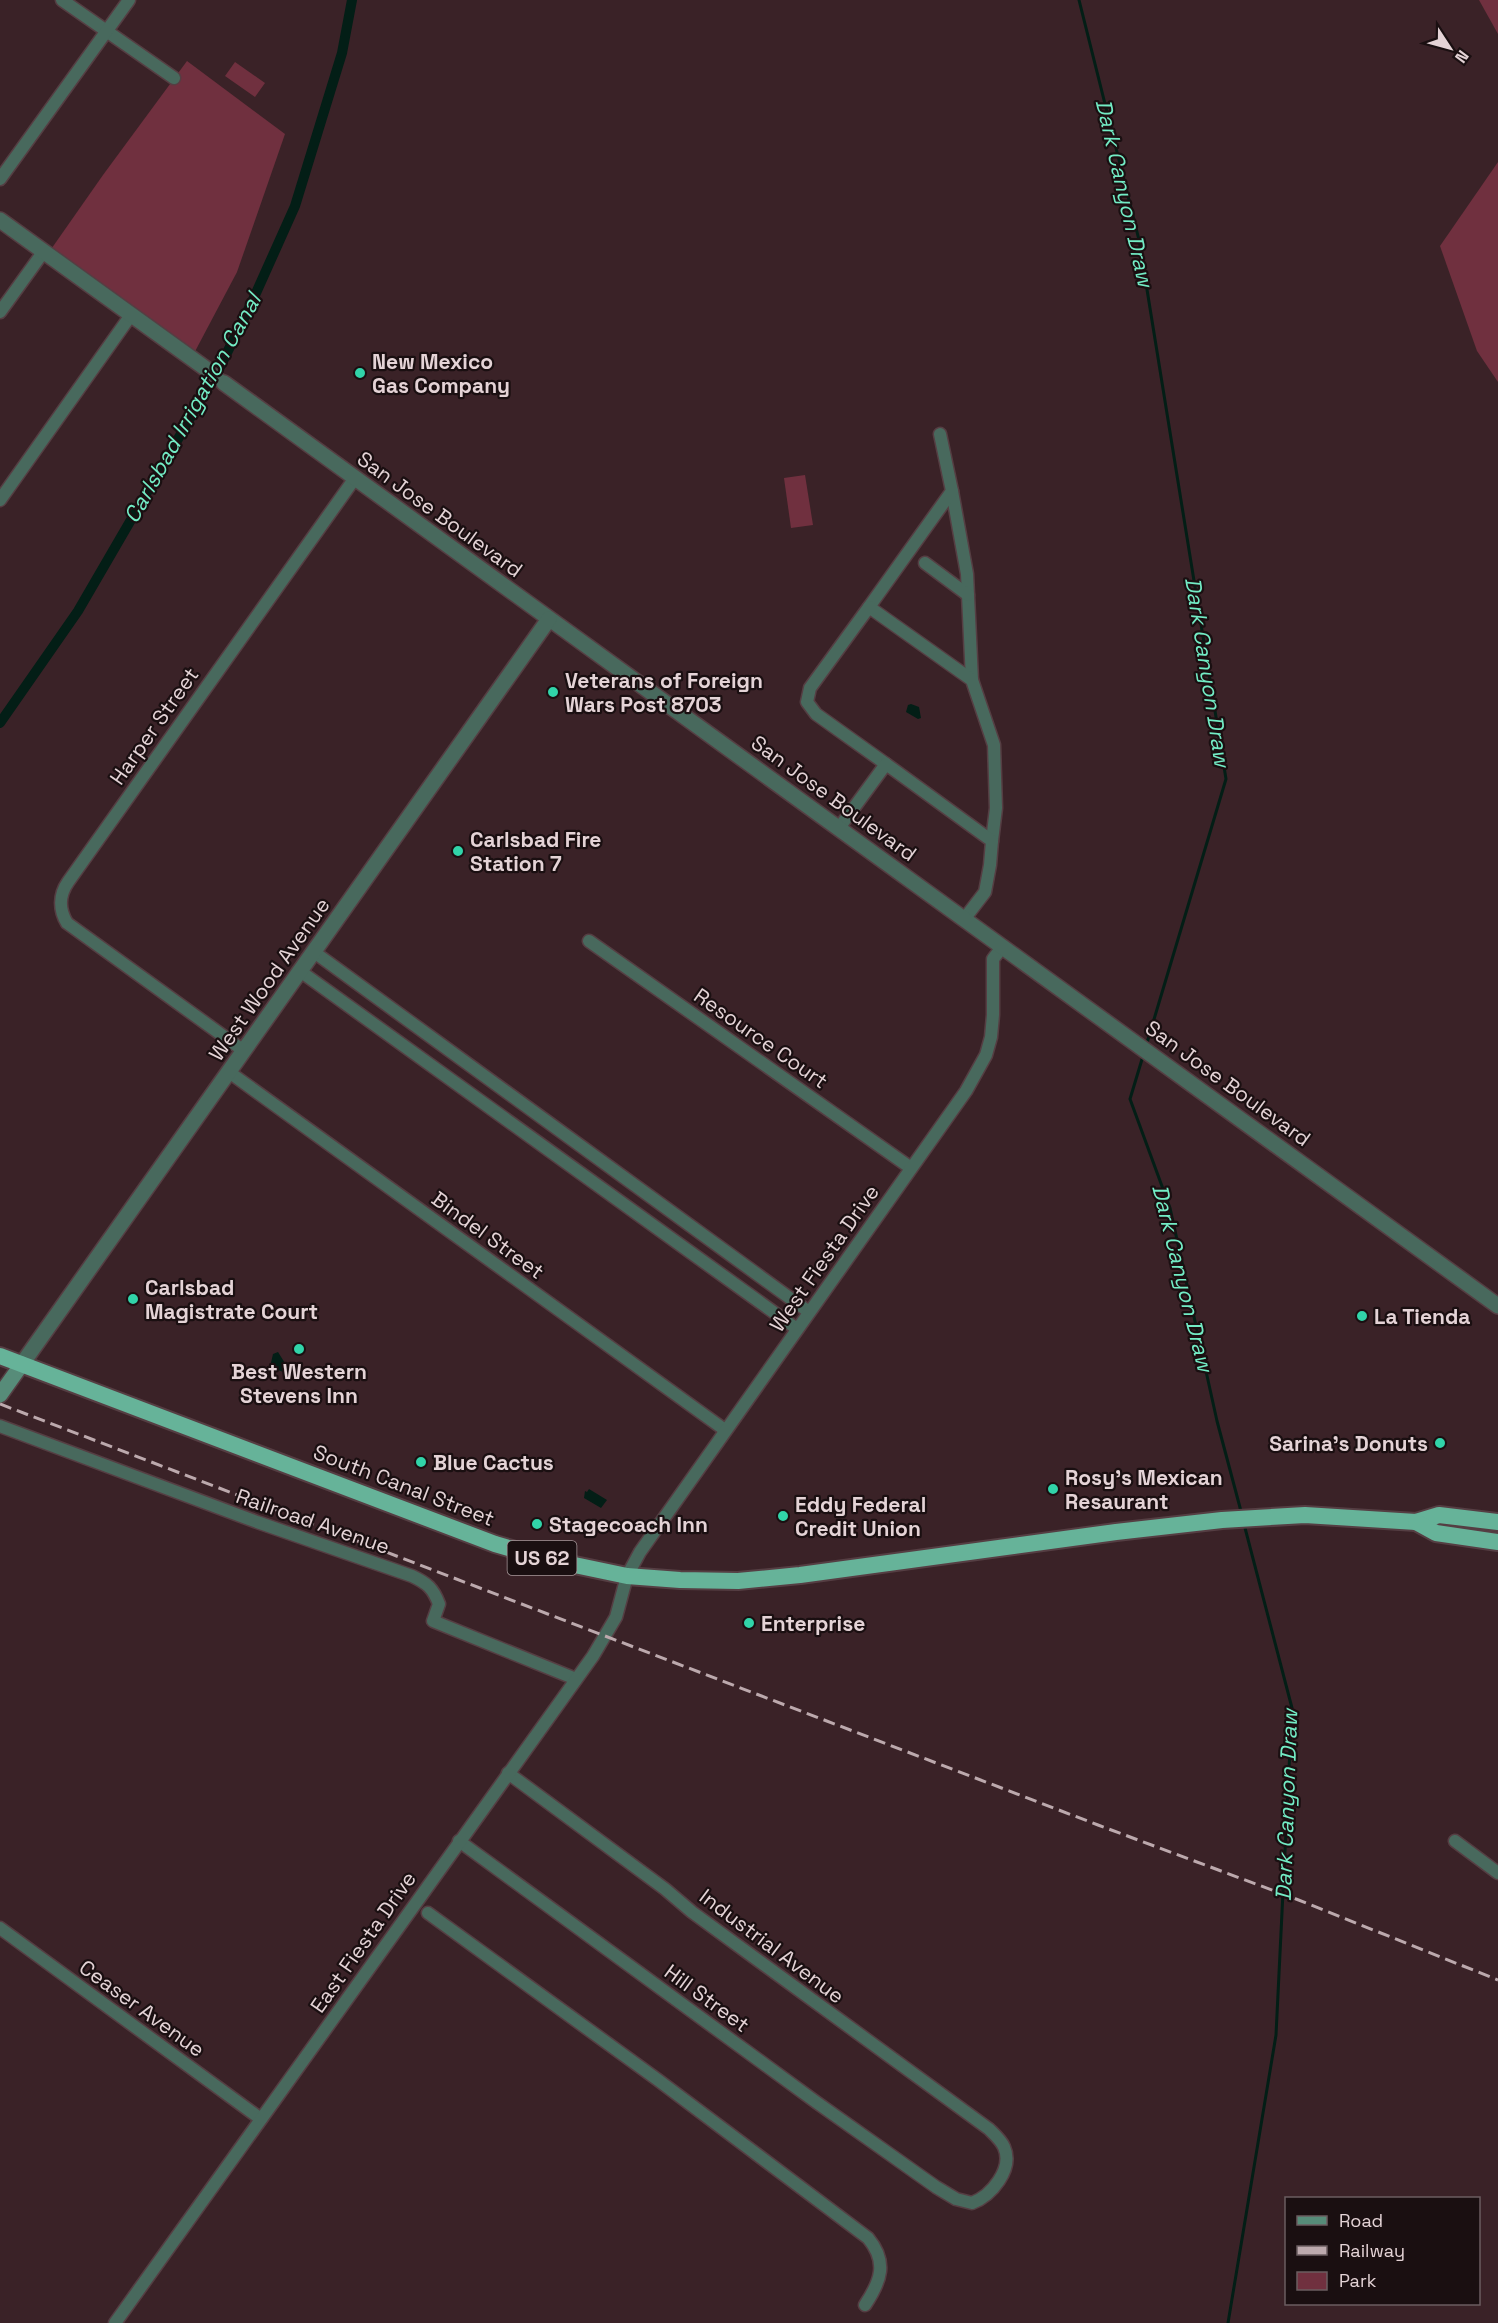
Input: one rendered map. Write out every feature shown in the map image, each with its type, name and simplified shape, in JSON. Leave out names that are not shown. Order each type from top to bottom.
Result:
[{"type":"highway","name":"South Canal Street","points":[[0,1356],[495,1544],[546,1559],[627,1576],[691,1581],[764,1580],[1116,1532],[1262,1517],[1305,1515],[1416,1522],[1440,1515],[1498,1522]]},
{"type":"highway","name":"South Canal Street","points":[[1416,1522],[1436,1533],[1498,1542]]},
{"type":"main road","points":[[0,1395],[22,1364]]},
{"type":"street","points":[[62,0],[174,78]]},
{"type":"street","points":[[0,179],[129,0]]},
{"type":"street","name":"San Jose Boulevard","points":[[0,219],[1498,1306]]},
{"type":"street","points":[[0,312],[44,251]]},
{"type":"street","points":[[0,500],[131,315]]},
{"type":"street","points":[[940,434],[968,574],[972,680],[994,745],[996,808],[985,892],[965,918]]},
{"type":"street","name":"Harper Street","points":[[244,1051],[68,923],[62,911],[63,889],[355,478]]},
{"type":"street","points":[[952,491],[810,688],[807,702],[816,714],[992,842]]},
{"type":"street","points":[[925,563],[968,594]]},
{"type":"street","points":[[869,607],[972,680]]},
{"type":"street","name":"West Wood Avenue","points":[[22,1364],[549,618]]},
{"type":"street","points":[[839,828],[886,764]]},
{"type":"street","name":"Resource Court","points":[[589,941],[911,1168]]},
{"type":"street","name":"West Fiesta Drive","points":[[627,1576],[640,1552],[725,1430],[966,1091],[986,1055],[993,1015],[993,959],[1003,945]]},
{"type":"street","points":[[314,952],[809,1312]]},
{"type":"street","points":[[300,971],[797,1329]]},
{"type":"street","name":"Bindel Street","points":[[229,1072],[725,1430]]},
{"type":"street","name":"Railroad Avenue","points":[[0,1426],[268,1527],[412,1576],[427,1583],[433,1590],[439,1604],[433,1621],[576,1679]]},
{"type":"street","name":"East Fiesta Drive","points":[[115,2323],[576,1679],[616,1617],[627,1576]]},
{"type":"street","name":"Industrial Avenue","points":[[508,1773],[665,1889],[692,1912],[981,2123],[1003,2144],[1006,2154]]},
{"type":"street","name":"Hill Street","points":[[459,1841],[816,2102],[934,2185],[965,2202],[978,2201],[993,2189],[999,2180],[1004,2170],[1006,2154]]},
{"type":"street","points":[[1455,1841],[1498,1874]]},
{"type":"street","points":[[428,1913],[658,2080],[868,2238],[877,2249],[880,2263],[875,2290],[865,2305]]},
{"type":"street","name":"Ceaser Avenue","points":[[0,1928],[261,2119]]},
{"type":"green space","points":[[1479,0],[1498,0],[1498,34]]},
{"type":"green space","points":[[187,61],[285,134],[237,272],[191,359],[47,255]]},
{"type":"green space","points":[[235,62],[265,83],[255,97],[225,76]]},
{"type":"green space","points":[[1498,162],[1498,382],[1477,351],[1440,246]]},
{"type":"green space","points":[[805,475],[813,525],[791,528],[784,478]]},
{"type":"shaded area","points":[[908,705],[919,707],[921,718],[918,719],[906,712]]},
{"type":"shaded area","points":[[278,1352],[288,1368],[286,1373],[270,1367],[273,1354]]},
{"type":"shaded area","points":[[589,1489],[607,1500],[601,1508],[584,1498],[585,1491]]},
{"type":"waterway","name":"Carlsbad Irrigation Canal","points":[[0,723],[78,611],[221,365],[252,302],[295,206],[342,53],[352,0]]},
{"type":"waterway","name":"Dark Canyon Draw","points":[[1079,0],[1139,240],[1226,779],[1146,1046]]},
{"type":"waterway","name":"Dark Canyon Draw","points":[[1143,1056],[1130,1099],[1170,1208],[1217,1421],[1242,1515]]},
{"type":"waterway","name":"Dark Canyon Draw","points":[[1228,2323],[1276,2035],[1292,1708],[1244,1524]]},
{"type":"railway","points":[[0,1404],[1296,1899],[1498,1980]]},
{"type":"place","name":"New Mexico Gas Company","points":[[360,373]]},
{"type":"place","name":"Veterans of Foreign Wars Post 8703","points":[[553,692]]},
{"type":"place","name":"Carlsbad Fire Station 7","points":[[458,851]]},
{"type":"place","name":"Carlsbad Magistrate Court","points":[[133,1299]]},
{"type":"place","name":"La Tienda","points":[[1362,1316]]},
{"type":"place","name":"Best Western Stevens Inn","points":[[299,1349]]},
{"type":"place","name":"Sarina's Donuts","points":[[1440,1443]]},
{"type":"place","name":"Blue Cactus","points":[[421,1462]]},
{"type":"place","name":"Rosy's Mexican Resaurant","points":[[1053,1489]]},
{"type":"place","name":"Eddy Federal Credit Union","points":[[783,1516]]},
{"type":"place","name":"Stagecoach Inn","points":[[537,1524]]},
{"type":"place","name":"Enterprise","points":[[749,1623]]}]
